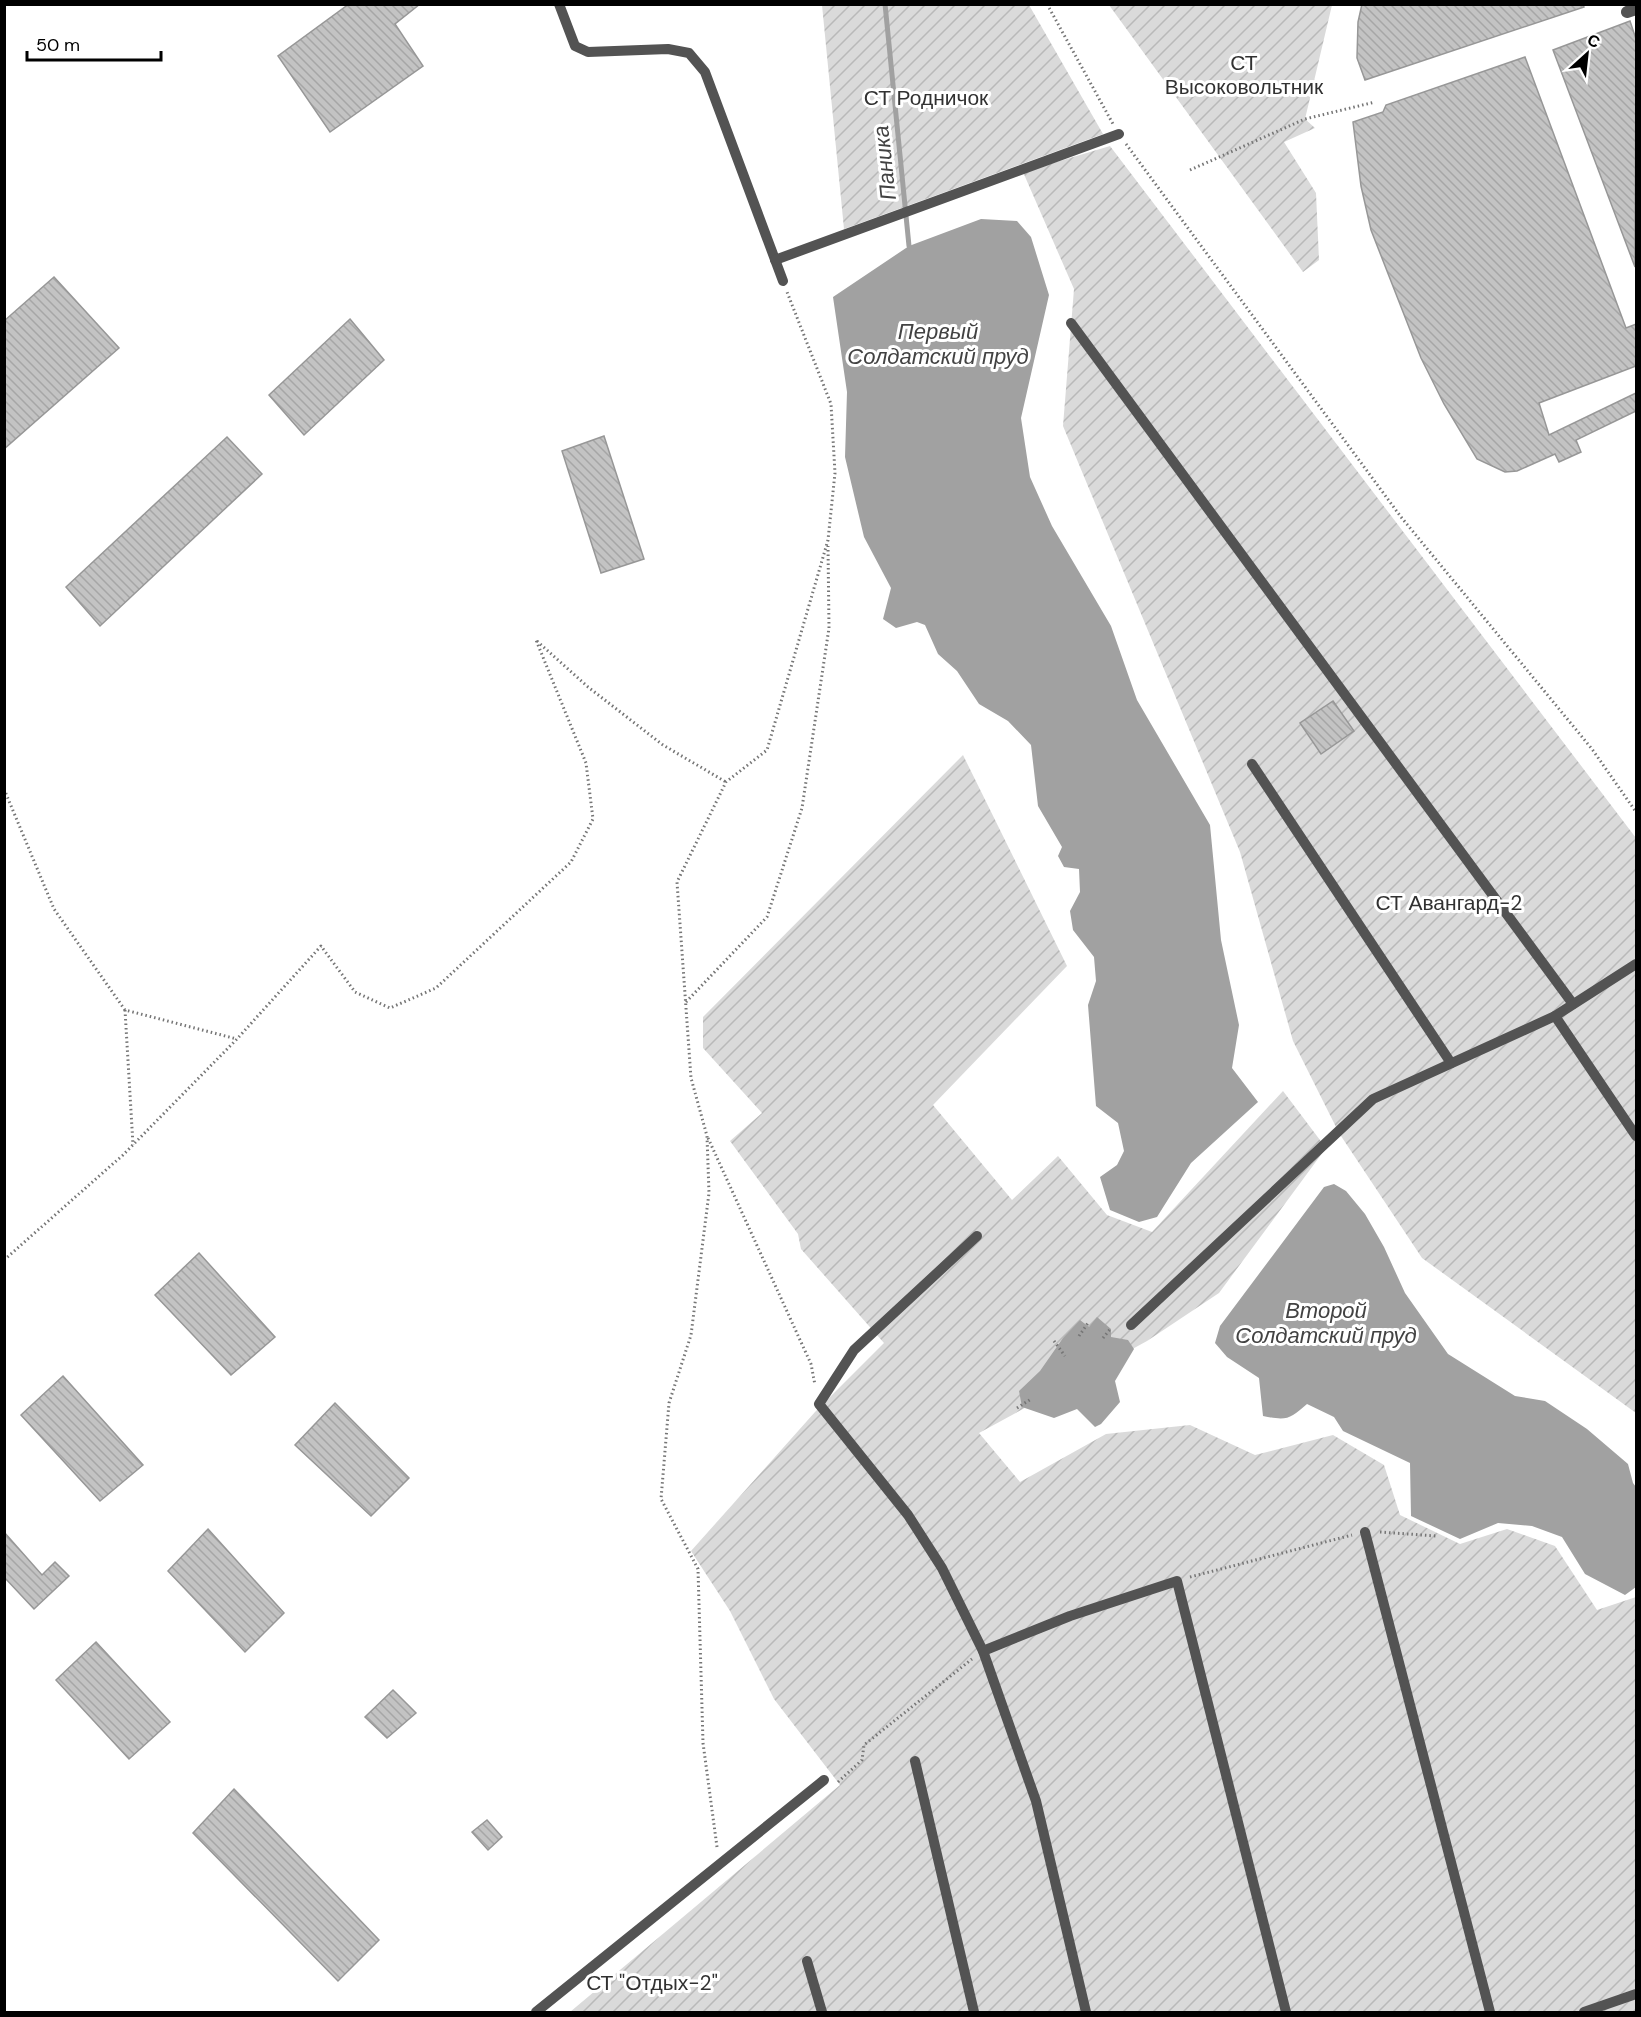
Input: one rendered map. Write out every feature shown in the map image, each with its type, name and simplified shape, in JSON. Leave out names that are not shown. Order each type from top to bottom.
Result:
[{"type":"lane","points":[[559,4],[575,46],[588,52],[668,49],[689,53],[705,72],[783,281]]},
{"type":"lane","points":[[775,260],[1119,134]]},
{"type":"lane","points":[[1071,323],[1574,1004]]},
{"type":"lane","points":[[1252,764],[1451,1063]]},
{"type":"lane","points":[[1131,1325],[1373,1099],[1555,1016],[1636,964]]},
{"type":"lane","points":[[1555,1016],[1636,1136]]},
{"type":"lane","points":[[976,1236],[854,1350],[819,1404],[908,1515],[942,1568],[983,1651],[1036,1801],[1086,2013]]},
{"type":"lane","points":[[1365,1532],[1490,2013]]},
{"type":"lane","points":[[983,1651],[1070,1616],[1177,1581],[1286,2013]]},
{"type":"lane","points":[[915,1761],[974,2013]]},
{"type":"lane","points":[[537,2013],[824,1779]]},
{"type":"lane","points":[[807,1961],[822,2013]]},
{"type":"lane","points":[[1584,2013],[1636,1994]]},
{"type":"path","points":[[1047,4],[1119,134],[1401,517],[1592,749],[1636,812]]},
{"type":"path","points":[[1190,170],[1305,119],[1375,102]]},
{"type":"path","points":[[686,1002],[767,917],[802,808],[829,628],[828,540],[835,473],[831,404],[783,281]]},
{"type":"path","points":[[819,1404],[811,1364],[707,1137],[691,1078],[677,882],[726,783],[767,750],[828,540]]},
{"type":"path","points":[[4,1260],[133,1145],[237,1039],[321,946],[355,992],[390,1008],[436,988],[571,862],[593,819],[586,763],[536,640],[588,687],[663,745],[726,783]]},
{"type":"path","points":[[4,789],[54,909],[125,1010],[133,1145]]},
{"type":"path","points":[[125,1010],[237,1039]]},
{"type":"path","points":[[707,1137],[709,1193],[691,1335],[669,1403],[661,1499],[698,1569],[703,1743],[719,1864]]},
{"type":"path","points":[[1079,1336],[1088,1323]]},
{"type":"path","points":[[1103,1338],[1112,1328]]},
{"type":"path","points":[[1054,1341],[1065,1356]]},
{"type":"path","points":[[1017,1408],[1030,1399]]},
{"type":"path","points":[[1177,1581],[1365,1532],[1436,1536]]},
{"type":"path","points":[[824,1779],[835,1785],[862,1760],[864,1745],[983,1651]]},
{"type":"green space","name":"СТ Родничок","points":[[822,5],[1029,5],[1103,134],[844,229]]},
{"type":"green space","name":"СТ Высоковольтник","points":[[1109,5],[1332,5],[1305,119],[1315,128],[1284,142],[1316,193],[1319,260],[1303,272]]},
{"type":"green space","name":"СТ Авангард-2","points":[[1110,146],[1636,838],[1636,1413],[1422,1258],[1339,1133],[1293,1041],[1240,852],[1063,426],[1074,289],[1023,172]]},
{"type":"green space","name":"СТ \"Отдых-2\"","points":[[963,755],[1067,966],[933,1105],[1012,1200],[1058,1156],[1107,1215],[1152,1232],[1283,1091],[1326,1148],[1219,1293],[1147,1341],[979,1433],[1020,1482],[1106,1434],[1190,1425],[1255,1455],[1333,1435],[1384,1465],[1400,1515],[1460,1544],[1507,1529],[1555,1546],[1597,1610],[1636,1597],[1636,2012],[570,2012],[840,1785],[774,1699],[730,1611],[691,1551],[815,1412],[884,1343],[801,1249],[798,1234],[730,1141],[762,1113],[703,1048],[703,1017]]},
{"type":"water","name":"Первый Солдатский пруд","points":[[981,219],[1017,221],[1031,237],[1049,295],[1021,418],[1030,477],[1052,526],[1111,626],[1137,700],[1210,825],[1221,940],[1239,1025],[1232,1068],[1258,1102],[1191,1163],[1157,1217],[1139,1222],[1110,1210],[1100,1177],[1117,1165],[1124,1151],[1118,1123],[1096,1106],[1088,1005],[1096,981],[1094,957],[1073,930],[1070,911],[1080,892],[1079,869],[1064,867],[1058,856],[1062,847],[1038,806],[1031,745],[1008,721],[979,704],[957,671],[938,654],[925,625],[917,622],[896,628],[883,619],[891,588],[864,537],[845,457],[847,392],[833,297],[909,246]]},
{"type":"water","name":"Второй Солдатский пруд","points":[[1334,1184],[1346,1191],[1365,1214],[1384,1247],[1405,1293],[1448,1354],[1515,1396],[1545,1401],[1587,1429],[1628,1464],[1636,1487],[1636,1587],[1625,1595],[1585,1574],[1562,1537],[1532,1526],[1498,1523],[1460,1539],[1411,1516],[1410,1463],[1343,1431],[1334,1417],[1307,1404],[1288,1418],[1263,1416],[1259,1378],[1227,1357],[1215,1343],[1220,1326],[1324,1187]]},
{"type":"water","points":[[1097,1317],[1111,1329],[1111,1337],[1128,1340],[1134,1349],[1115,1381],[1120,1402],[1101,1424],[1095,1427],[1077,1409],[1054,1418],[1022,1407],[1019,1391],[1040,1371],[1063,1338],[1080,1320],[1089,1327]]},
{"type":"building","points":[[349,4],[420,4],[395,24],[423,66],[330,132],[278,56]]},
{"type":"building","points":[[1362,4],[1583,4],[1584,7],[1365,80],[1357,58],[1358,22]]},
{"type":"building","points":[[1630,21],[1636,39],[1635,267],[1553,50]]},
{"type":"building","points":[[1525,57],[1626,328],[1636,324],[1636,366],[1539,403],[1549,435],[1636,393],[1636,411],[1576,440],[1581,452],[1559,462],[1555,454],[1517,471],[1505,472],[1477,459],[1444,404],[1421,358],[1371,230],[1361,186],[1353,122],[1383,112],[1386,105]]},
{"type":"building","points":[[54,277],[119,348],[4,449],[4,321]]},
{"type":"building","points":[[350,319],[384,360],[304,435],[269,395]]},
{"type":"building","points":[[604,436],[644,559],[601,573],[562,451]]},
{"type":"building","points":[[227,437],[262,474],[100,626],[66,587]]},
{"type":"building","points":[[1333,701],[1354,731],[1321,754],[1300,723]]},
{"type":"building","points":[[199,1253],[275,1337],[231,1375],[155,1295]]},
{"type":"building","points":[[63,1376],[143,1465],[100,1501],[21,1415]]},
{"type":"building","points":[[335,1403],[409,1478],[371,1516],[295,1445]]},
{"type":"building","points":[[208,1529],[284,1613],[245,1652],[168,1571]]},
{"type":"building","points":[[4,1532],[42,1575],[55,1562],[69,1576],[34,1609],[4,1577]]},
{"type":"building","points":[[96,1642],[170,1722],[129,1759],[56,1680]]},
{"type":"building","points":[[393,1690],[416,1713],[387,1738],[365,1717]]},
{"type":"building","points":[[234,1789],[379,1940],[338,1981],[193,1833]]},
{"type":"building","points":[[487,1820],[502,1837],[488,1850],[472,1832]]},
{"type":"waterway","name":"Паника","points":[[885,4],[909,246]]}]
